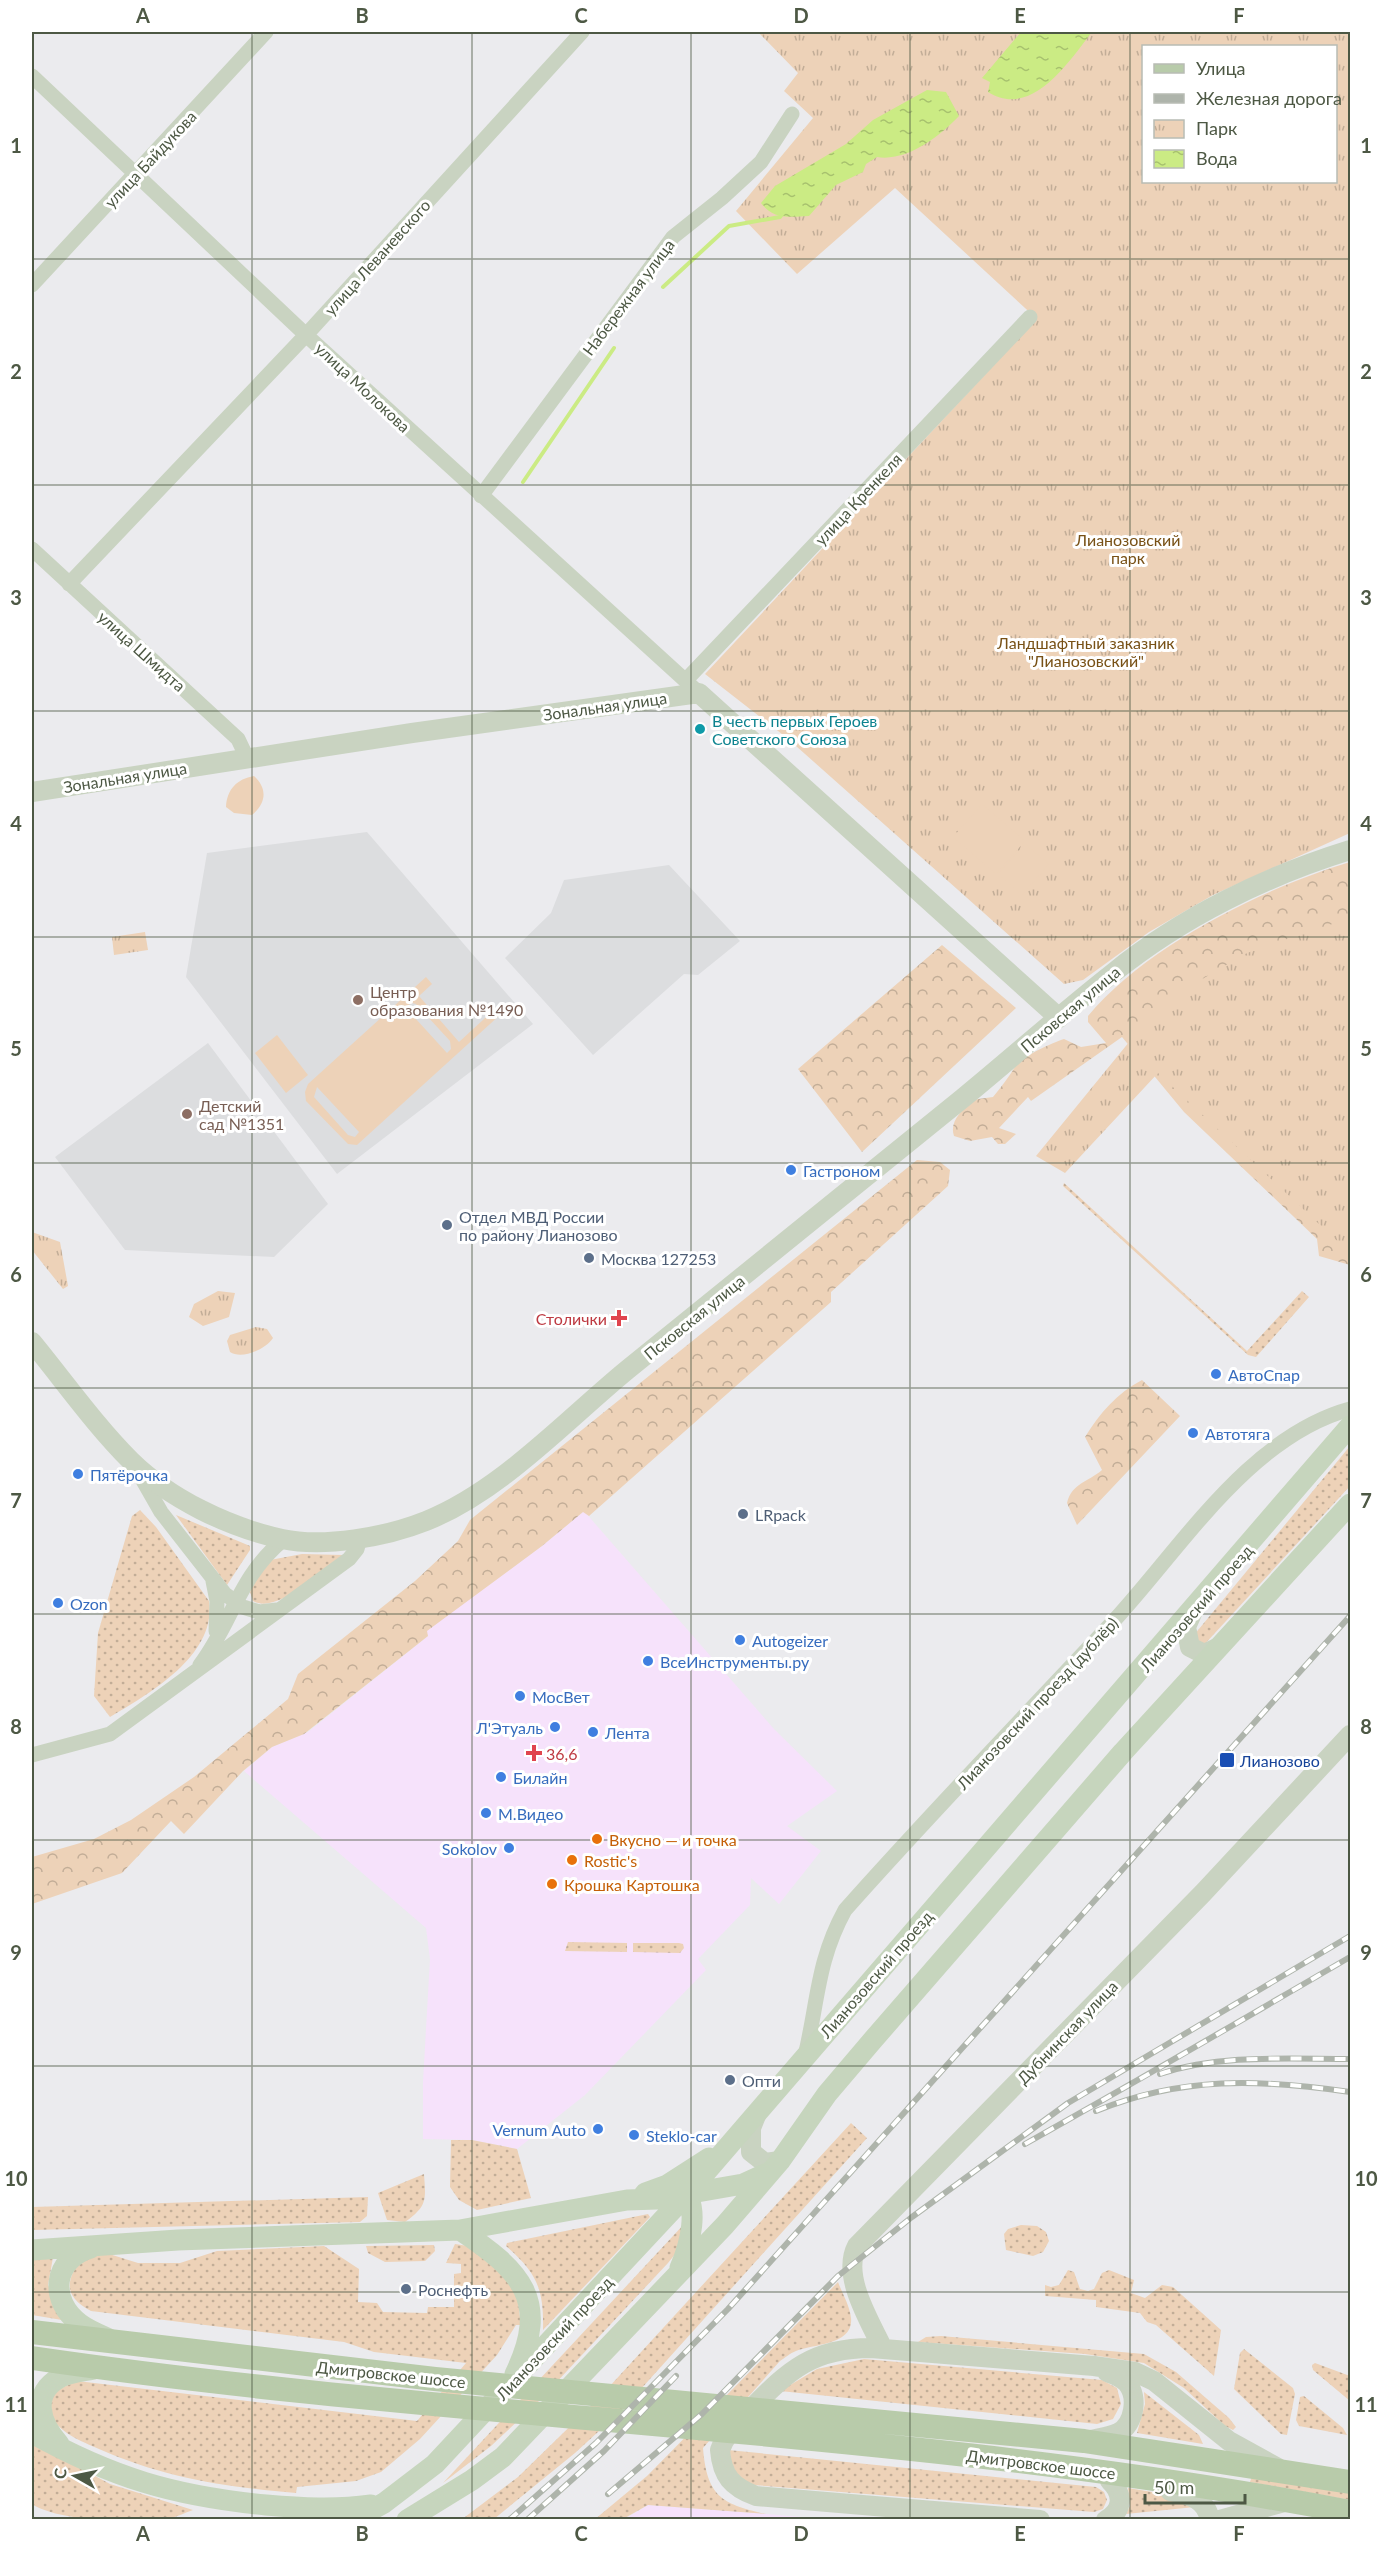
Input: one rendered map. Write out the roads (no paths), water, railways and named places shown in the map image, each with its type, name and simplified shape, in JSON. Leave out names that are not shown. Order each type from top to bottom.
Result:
[{"type":"main road","name":"Лианозовский проезд","points":[[390,2511],[509,2388],[687,2194],[804,2056],[1193,1611],[1350,1426]]},
{"type":"main road","points":[[406,2520],[472,2480],[503,2457],[725,2225],[778,2164],[827,2094],[856,2059],[1218,1647],[1350,1504]]},
{"type":"main road","points":[[627,2200],[667,2185],[727,2145]]},
{"type":"main road","points":[[32,2250],[106,2243],[460,2230],[627,2200],[687,2194],[743,2184],[778,2164]]},
{"type":"main road","points":[[667,2185],[683,2188],[691,2205],[690,2238],[677,2274]]},
{"type":"main road","points":[[460,2230],[507,2264],[525,2289],[530,2313],[527,2343],[509,2388]]},
{"type":"main road","points":[[106,2243],[83,2250],[68,2258],[61,2269],[61,2301],[79,2324],[118,2344]]},
{"type":"main road","name":"Дмитровское шоссе","points":[[32,2332],[118,2344],[435,2379],[805,2413],[1084,2442],[1350,2482]]},
{"type":"main road","name":"Дмитровское шоссе","points":[[32,2358],[411,2406],[1112,2472],[1350,2512]]},
{"type":"main road","points":[[68,2453],[43,2421],[39,2410],[41,2399],[47,2387],[62,2376],[101,2368]]},
{"type":"main road","points":[[32,2433],[68,2453],[127,2478],[211,2500],[309,2508],[390,2511]]},
{"type":"main road","points":[[353,2520],[390,2511],[424,2496],[472,2480]]},
{"type":"main road","points":[[211,2500],[233,2520]]},
{"type":"street","name":"улица Байдукова","points":[[32,285],[266,32]]},
{"type":"street","name":"улица Леваневского","points":[[69,584],[306,335],[582,32]]},
{"type":"street","name":"улица Молокова","points":[[32,76],[306,335],[693,686]]},
{"type":"street","name":"Набережная улица","points":[[481,496],[673,237],[722,198],[761,162],[792,114]]},
{"type":"street","name":"улица Кренкеля","points":[[693,686],[1030,317]]},
{"type":"street","name":"улица Шмидта","points":[[32,549],[238,738],[247,758]]},
{"type":"street","name":"Зональная улица","points":[[32,792],[693,686]]},
{"type":"street","points":[[693,686],[1059,1018]]},
{"type":"street","name":"Псковская улица","points":[[32,1342],[130,1460],[155,1481],[189,1502],[240,1525],[284,1539],[306,1541],[360,1538],[424,1522],[473,1495],[518,1464],[606,1388],[1115,971],[1189,921],[1226,901],[1286,873],[1350,850]]},
{"type":"street","name":"Лианозовский проезд (дублёр)","points":[[804,2056],[819,1975],[831,1936],[845,1910],[1114,1621],[1185,1534],[1221,1497],[1285,1439],[1305,1426],[1350,1409]]},
{"type":"street","points":[[130,1460],[161,1512],[213,1581],[234,1602],[259,1612],[278,1610]]},
{"type":"street","points":[[32,1755],[110,1734],[349,1559],[357,1549],[360,1538]]},
{"type":"street","points":[[188,1679],[214,1642],[234,1602],[265,1554],[284,1539]]},
{"type":"street","points":[[213,1581],[218,1616],[214,1642]]},
{"type":"street","points":[[1193,1611],[1186,1627],[1190,1647],[1204,1654],[1218,1647]]},
{"type":"street","name":"Дубнинская улица","points":[[883,2349],[854,2283],[853,2253],[857,2246],[1203,1893],[1350,1735]]},
{"type":"street","points":[[759,2108],[751,2128],[751,2152],[765,2163],[778,2164]]},
{"type":"street","name":"Дмитровское шоссе","points":[[1040,2520],[770,2499],[746,2492],[727,2478],[720,2450],[723,2440],[784,2375],[830,2353],[853,2349],[883,2349],[1094,2366],[1135,2372],[1154,2381],[1229,2440],[1284,2471]]},
{"type":"street","name":"Дмитровское шоссе","points":[[1084,2442],[1119,2432],[1127,2425],[1133,2407],[1129,2385],[1120,2377],[1094,2366]]},
{"type":"street","points":[[782,2441],[1110,2481],[1189,2495],[1203,2502],[1210,2520]]},
{"type":"street","points":[[1106,2520],[1118,2510],[1120,2502],[1117,2487],[1110,2481]]},
{"type":"street","points":[[1220,2520],[1243,2516],[1288,2501]]},
{"type":"water","points":[[1021,32],[1092,32],[1061,71],[1048,83],[1034,93],[1020,98],[1004,99],[988,92],[990,82],[982,78]]},
{"type":"water","points":[[927,90],[946,92],[959,116],[933,139],[900,156],[877,157],[866,164],[863,172],[836,185],[809,216],[776,215],[761,203],[775,186],[846,144],[873,120]]},
{"type":"waterway","points":[[663,287],[729,226],[780,217],[783,213]]},
{"type":"waterway","points":[[523,482],[614,348]]},
{"type":"railway","points":[[509,2520],[596,2443],[728,2309],[1350,1616]]},
{"type":"railway","points":[[608,2494],[702,2414],[838,2276],[912,2217],[1068,2103],[1350,1936]]},
{"type":"railway","points":[[1025,2144],[1350,1957]]},
{"type":"railway","points":[[1160,2074],[1230,2060],[1350,2059]]},
{"type":"railway","points":[[1096,2111],[1159,2091],[1222,2083],[1284,2085],[1350,2092]]},
{"type":"railway","points":[[527,2520],[604,2451],[676,2376]]},
{"type":"place","name":"В честь первых Героев Советского Союза","points":[[700,729]]},
{"type":"place","name":"Центр образования №1490","points":[[358,1000]]},
{"type":"place","name":"Детский сад №1351","points":[[187,1114]]},
{"type":"place","name":"Гастроном","points":[[791,1170]]},
{"type":"place","name":"Отдел МВД России по району Лианозово","points":[[447,1225]]},
{"type":"place","name":"Москва 127253","points":[[589,1258]]},
{"type":"place","name":"Столички","points":[[619,1318]]},
{"type":"place","name":"АвтоСпар","points":[[1216,1374]]},
{"type":"place","name":"Автотяга","points":[[1193,1433]]},
{"type":"place","name":"Пятёрочка","points":[[78,1474]]},
{"type":"place","name":"LRpack","points":[[743,1514]]},
{"type":"place","name":"Ozon","points":[[58,1603]]},
{"type":"place","name":"Autogeizer","points":[[740,1640]]},
{"type":"place","name":"ВсеИнструменты.ру","points":[[648,1661]]},
{"type":"place","name":"МосВет","points":[[520,1696]]},
{"type":"place","name":"Л'Этуаль","points":[[555,1727]]},
{"type":"place","name":"Лента","points":[[593,1732]]},
{"type":"place","name":"36,6","points":[[534,1753]]},
{"type":"place","name":"Лианозово","points":[[1227,1760]]},
{"type":"place","name":"Билайн","points":[[501,1777]]},
{"type":"place","name":"М.Видео","points":[[486,1813]]},
{"type":"place","name":"Вкусно — и точка","points":[[597,1839]]},
{"type":"place","name":"Sokolov","points":[[509,1848]]},
{"type":"place","name":"Rostic's","points":[[572,1860]]},
{"type":"place","name":"Крошка Картошка","points":[[552,1884]]},
{"type":"place","name":"Опти","points":[[730,2080]]},
{"type":"place","name":"Vernum Аuto","points":[[598,2129]]},
{"type":"place","name":"Steklo-car","points":[[634,2135]]},
{"type":"place","name":"Роснефть","points":[[406,2289]]},
{"type":"park label","name":"Лианозовский парк","points":[[1128,548]]},
{"type":"park label","name":"Ландшафтный заказник \"Лианозовский\"","points":[[1086,651]]}]
